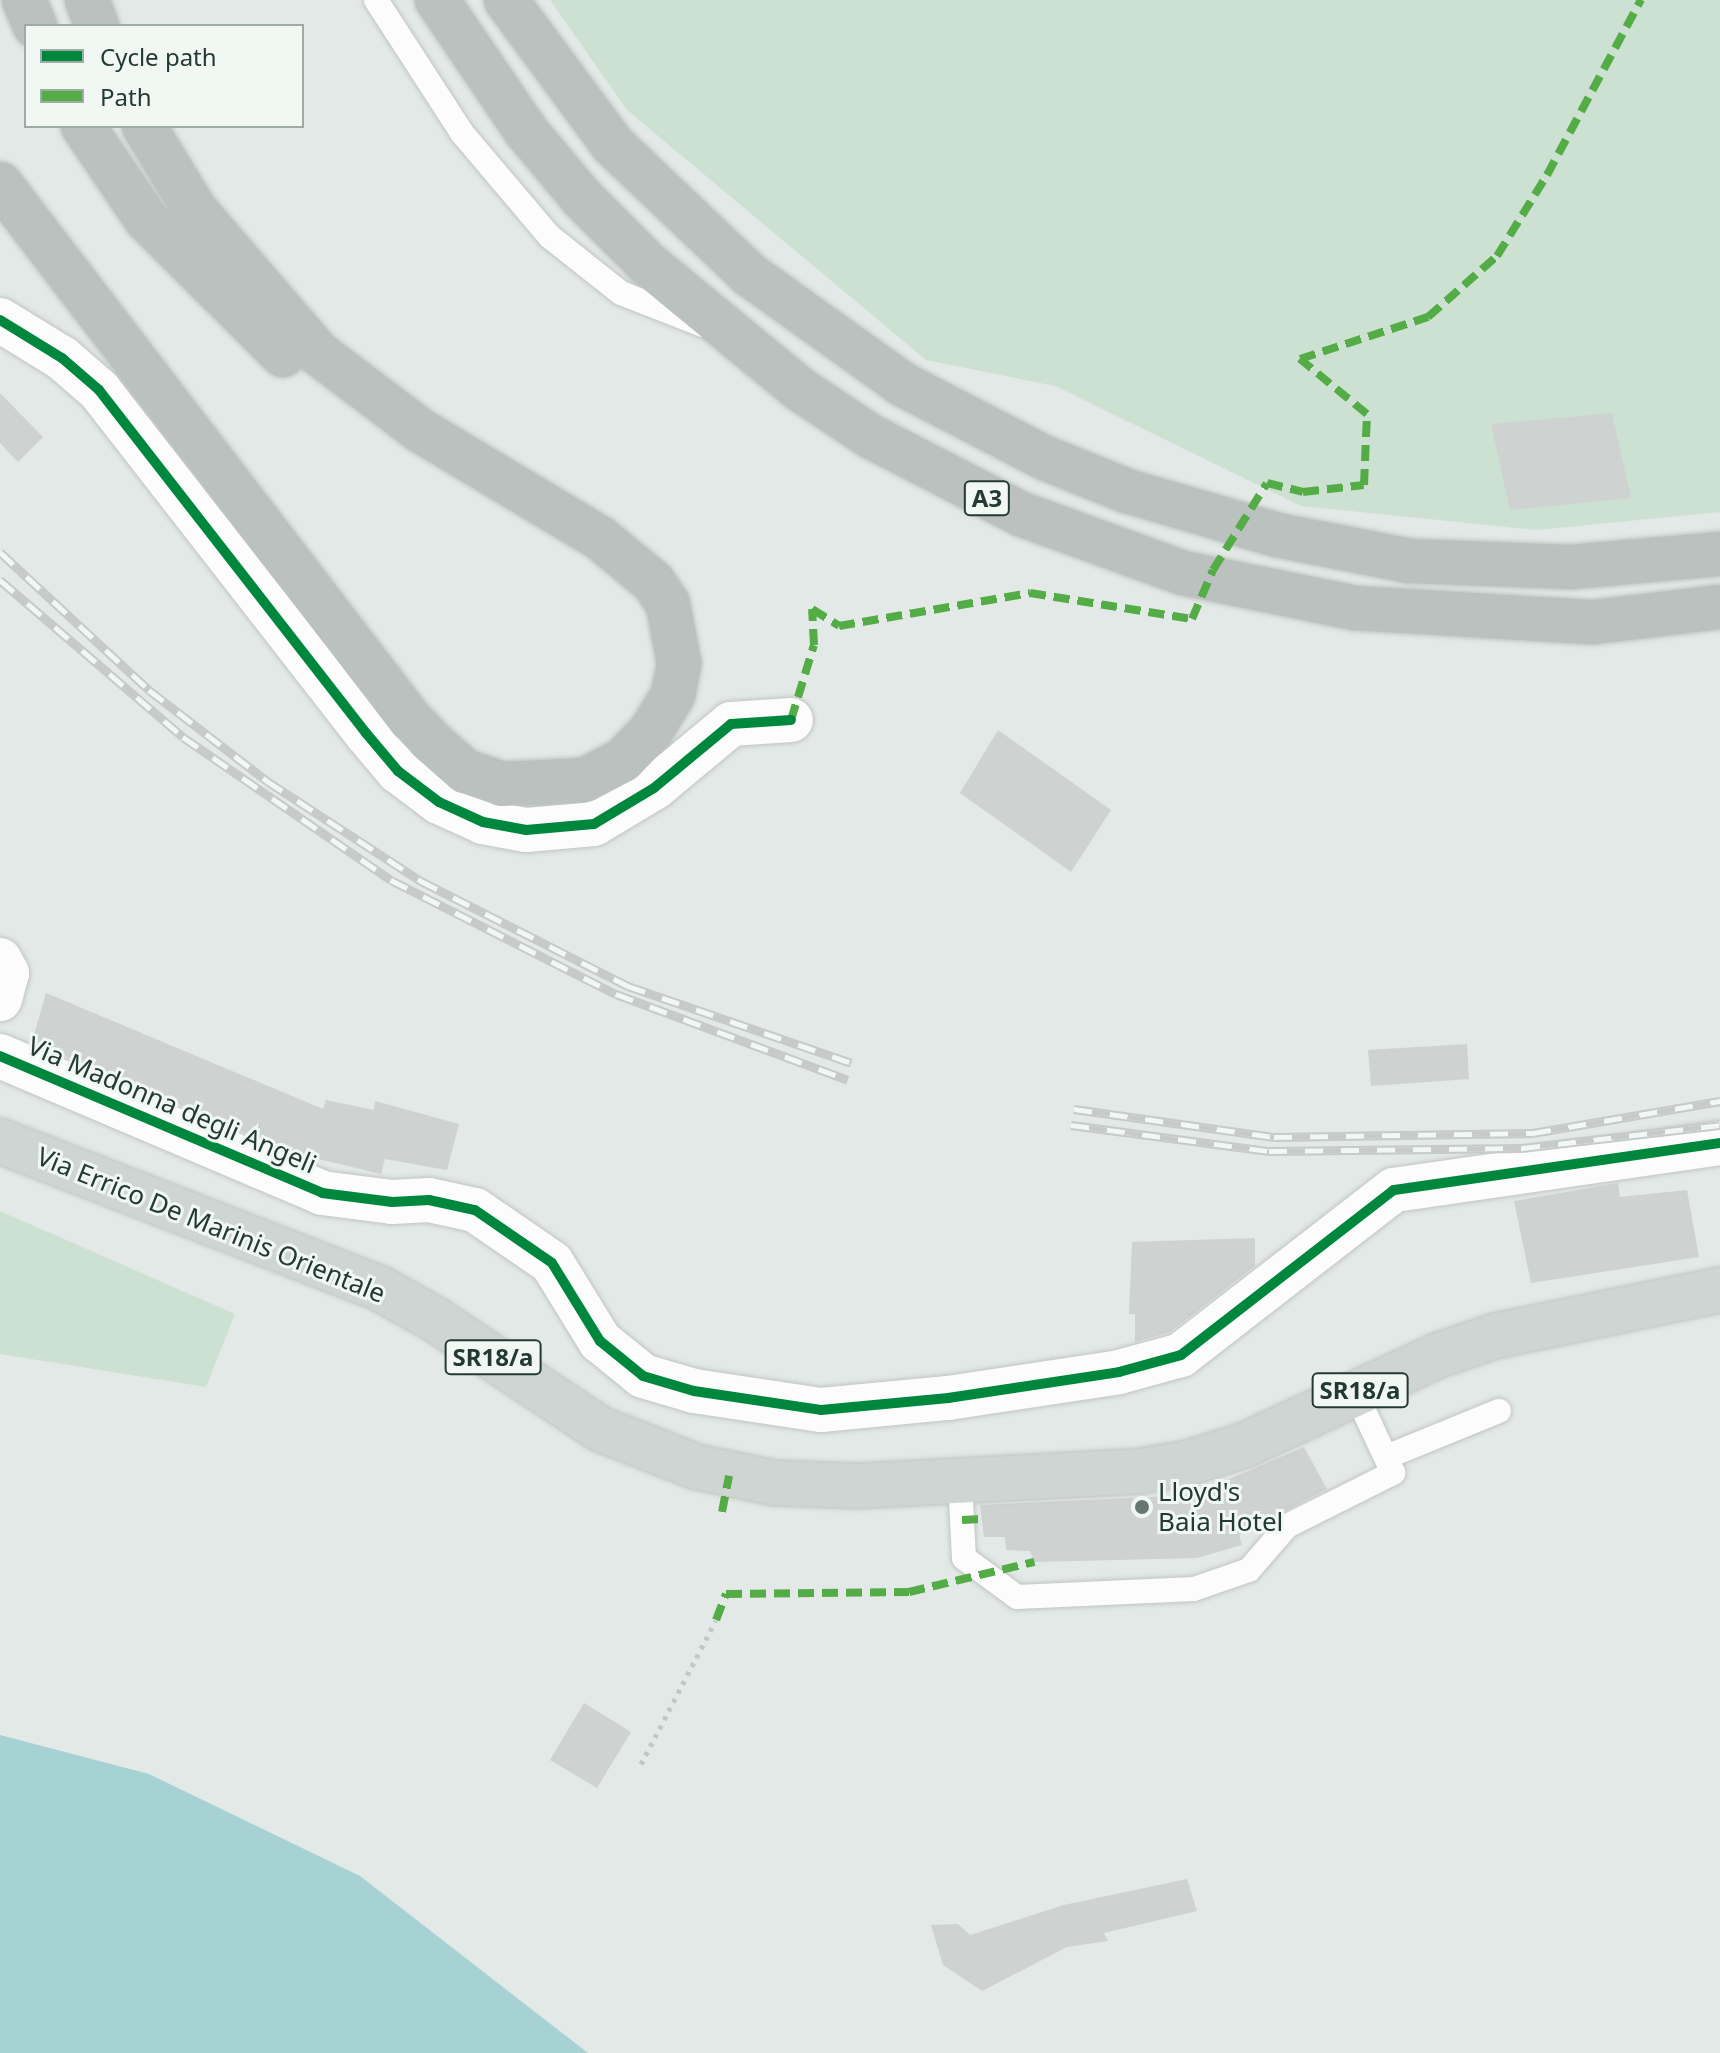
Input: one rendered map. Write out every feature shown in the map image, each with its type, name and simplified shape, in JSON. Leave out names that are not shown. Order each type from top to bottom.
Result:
[{"type":"highway","points":[[24,0],[34,24]]},
{"type":"highway","points":[[87,0],[96,24]]},
{"type":"highway","name":"A3","points":[[437,0],[526,131],[582,198],[648,264],[736,339],[858,428],[941,476],[1021,514],[1183,573],[1279,596],[1369,609],[1594,622],[1720,607]]},
{"type":"highway","name":"A3","points":[[506,0],[613,145],[750,275],[902,384],[1045,458],[1127,491],[1264,532],[1410,561],[1571,567],[1720,554]]},
{"type":"highway","points":[[84,128],[146,219],[296,367],[332,396],[421,431]]},
{"type":"highway","points":[[0,184],[381,683],[433,743],[465,771],[502,784],[541,787],[585,780],[623,760],[651,731],[673,695],[679,663],[668,604],[634,563],[600,538],[421,431],[338,370],[282,317],[195,210],[145,128]]},
{"type":"main road","name":"Via Errico De Marinis Orientale","points":[[0,1141],[381,1289],[600,1429],[683,1462],[775,1483],[858,1486],[980,1478]]},
{"type":"main road","name":"SR18/a","points":[[980,1478],[1141,1471],[1188,1463],[1245,1445],[1355,1392],[1495,1336],[1720,1290]]},
{"type":"street","points":[[0,320],[62,358],[99,390],[366,733],[398,771],[439,802],[483,822],[526,830],[594,824],[654,788],[731,724],[791,720]]},
{"type":"street","points":[[0,960],[7,973],[0,999]]},
{"type":"street","name":"Via Madonna degli Angeli","points":[[0,1056],[322,1193],[392,1202],[429,1200],[475,1210],[552,1263],[600,1341],[643,1376],[694,1391],[821,1410],[948,1398],[1119,1372],[1181,1355],[1394,1190],[1720,1143]]},
{"type":"lane","points":[[376,0],[462,133],[549,236],[621,293],[736,339]]},
{"type":"lane","points":[[980,1478],[964,1558],[1017,1597],[1194,1589],[1249,1570],[1287,1526],[1393,1473],[1355,1392]]},
{"type":"lane","points":[[1386,1457],[1499,1411]]},
{"type":"path","points":[[641,1764],[716,1620]]},
{"type":"green space","points":[[550,0],[1720,0],[1720,512],[1537,530],[1301,506],[1055,386],[926,360],[627,110]]},
{"type":"green space","points":[[0,1211],[235,1314],[206,1387],[0,1354]]},
{"type":"water","points":[[0,1735],[149,1774],[360,1876],[588,2053],[0,2053]]},
{"type":"building","points":[[0,393],[43,437],[18,462],[0,443]]},
{"type":"building","points":[[1612,413],[1631,498],[1510,510],[1491,424]]},
{"type":"building","points":[[998,730],[1111,810],[1071,872],[960,793]]},
{"type":"building","points":[[46,993],[323,1109],[326,1100],[374,1110],[375,1101],[459,1124],[447,1170],[385,1159],[381,1174],[293,1153],[32,1042]]},
{"type":"building","points":[[1467,1044],[1469,1079],[1371,1086],[1368,1050]]},
{"type":"building","points":[[1618,1183],[1620,1197],[1687,1190],[1699,1257],[1531,1283],[1514,1201]]},
{"type":"building","points":[[1255,1238],[1255,1266],[1170,1332],[1135,1342],[1135,1314],[1129,1314],[1132,1242]]},
{"type":"building","name":"Lloyd's Baia Hotel","points":[[1304,1447],[1327,1489],[1239,1535],[1242,1545],[1197,1558],[1034,1562],[1030,1551],[1006,1550],[1005,1537],[984,1537],[980,1505],[1192,1495]]},
{"type":"building","points":[[584,1703],[631,1732],[597,1788],[550,1760]]},
{"type":"building","points":[[1187,1879],[1197,1911],[1104,1933],[1108,1941],[1067,1947],[982,1991],[943,1965],[931,1925],[958,1924],[970,1935],[1064,1905]]},
{"type":"railway","points":[[0,552],[149,690],[267,781],[421,881],[628,986],[851,1063]]},
{"type":"railway","points":[[0,580],[183,737],[391,880],[616,994],[848,1080]]},
{"type":"railway","points":[[1074,1109],[1274,1137],[1533,1133],[1720,1101]]},
{"type":"railway","points":[[1071,1125],[1269,1151],[1522,1148],[1720,1125]]},
{"type":"marked path","points":[[791,720],[814,645],[812,609],[839,626],[1030,593],[1192,619],[1213,570],[1267,483],[1303,492],[1364,485],[1367,414],[1300,359],[1428,317],[1497,256],[1547,175],[1641,0]]},
{"type":"marked path","points":[[722,1512],[729,1476]]},
{"type":"marked path","points":[[962,1520],[982,1519]]},
{"type":"marked path","points":[[716,1620],[726,1594],[909,1592],[1034,1562]]},
{"type":"cycle path","points":[[0,320],[62,358],[99,390],[366,733],[398,771],[439,802],[483,822],[526,830],[594,824],[654,788],[731,724],[791,720]]},
{"type":"cycle path","points":[[0,1056],[322,1193],[392,1202],[429,1200],[475,1210],[552,1263],[600,1341],[643,1376],[694,1391],[821,1410],[948,1398],[1119,1372],[1181,1355],[1394,1190],[1720,1143]]},
{"type":"place","name":"Lloyd's Baia Hotel","points":[[1142,1507]]}]
